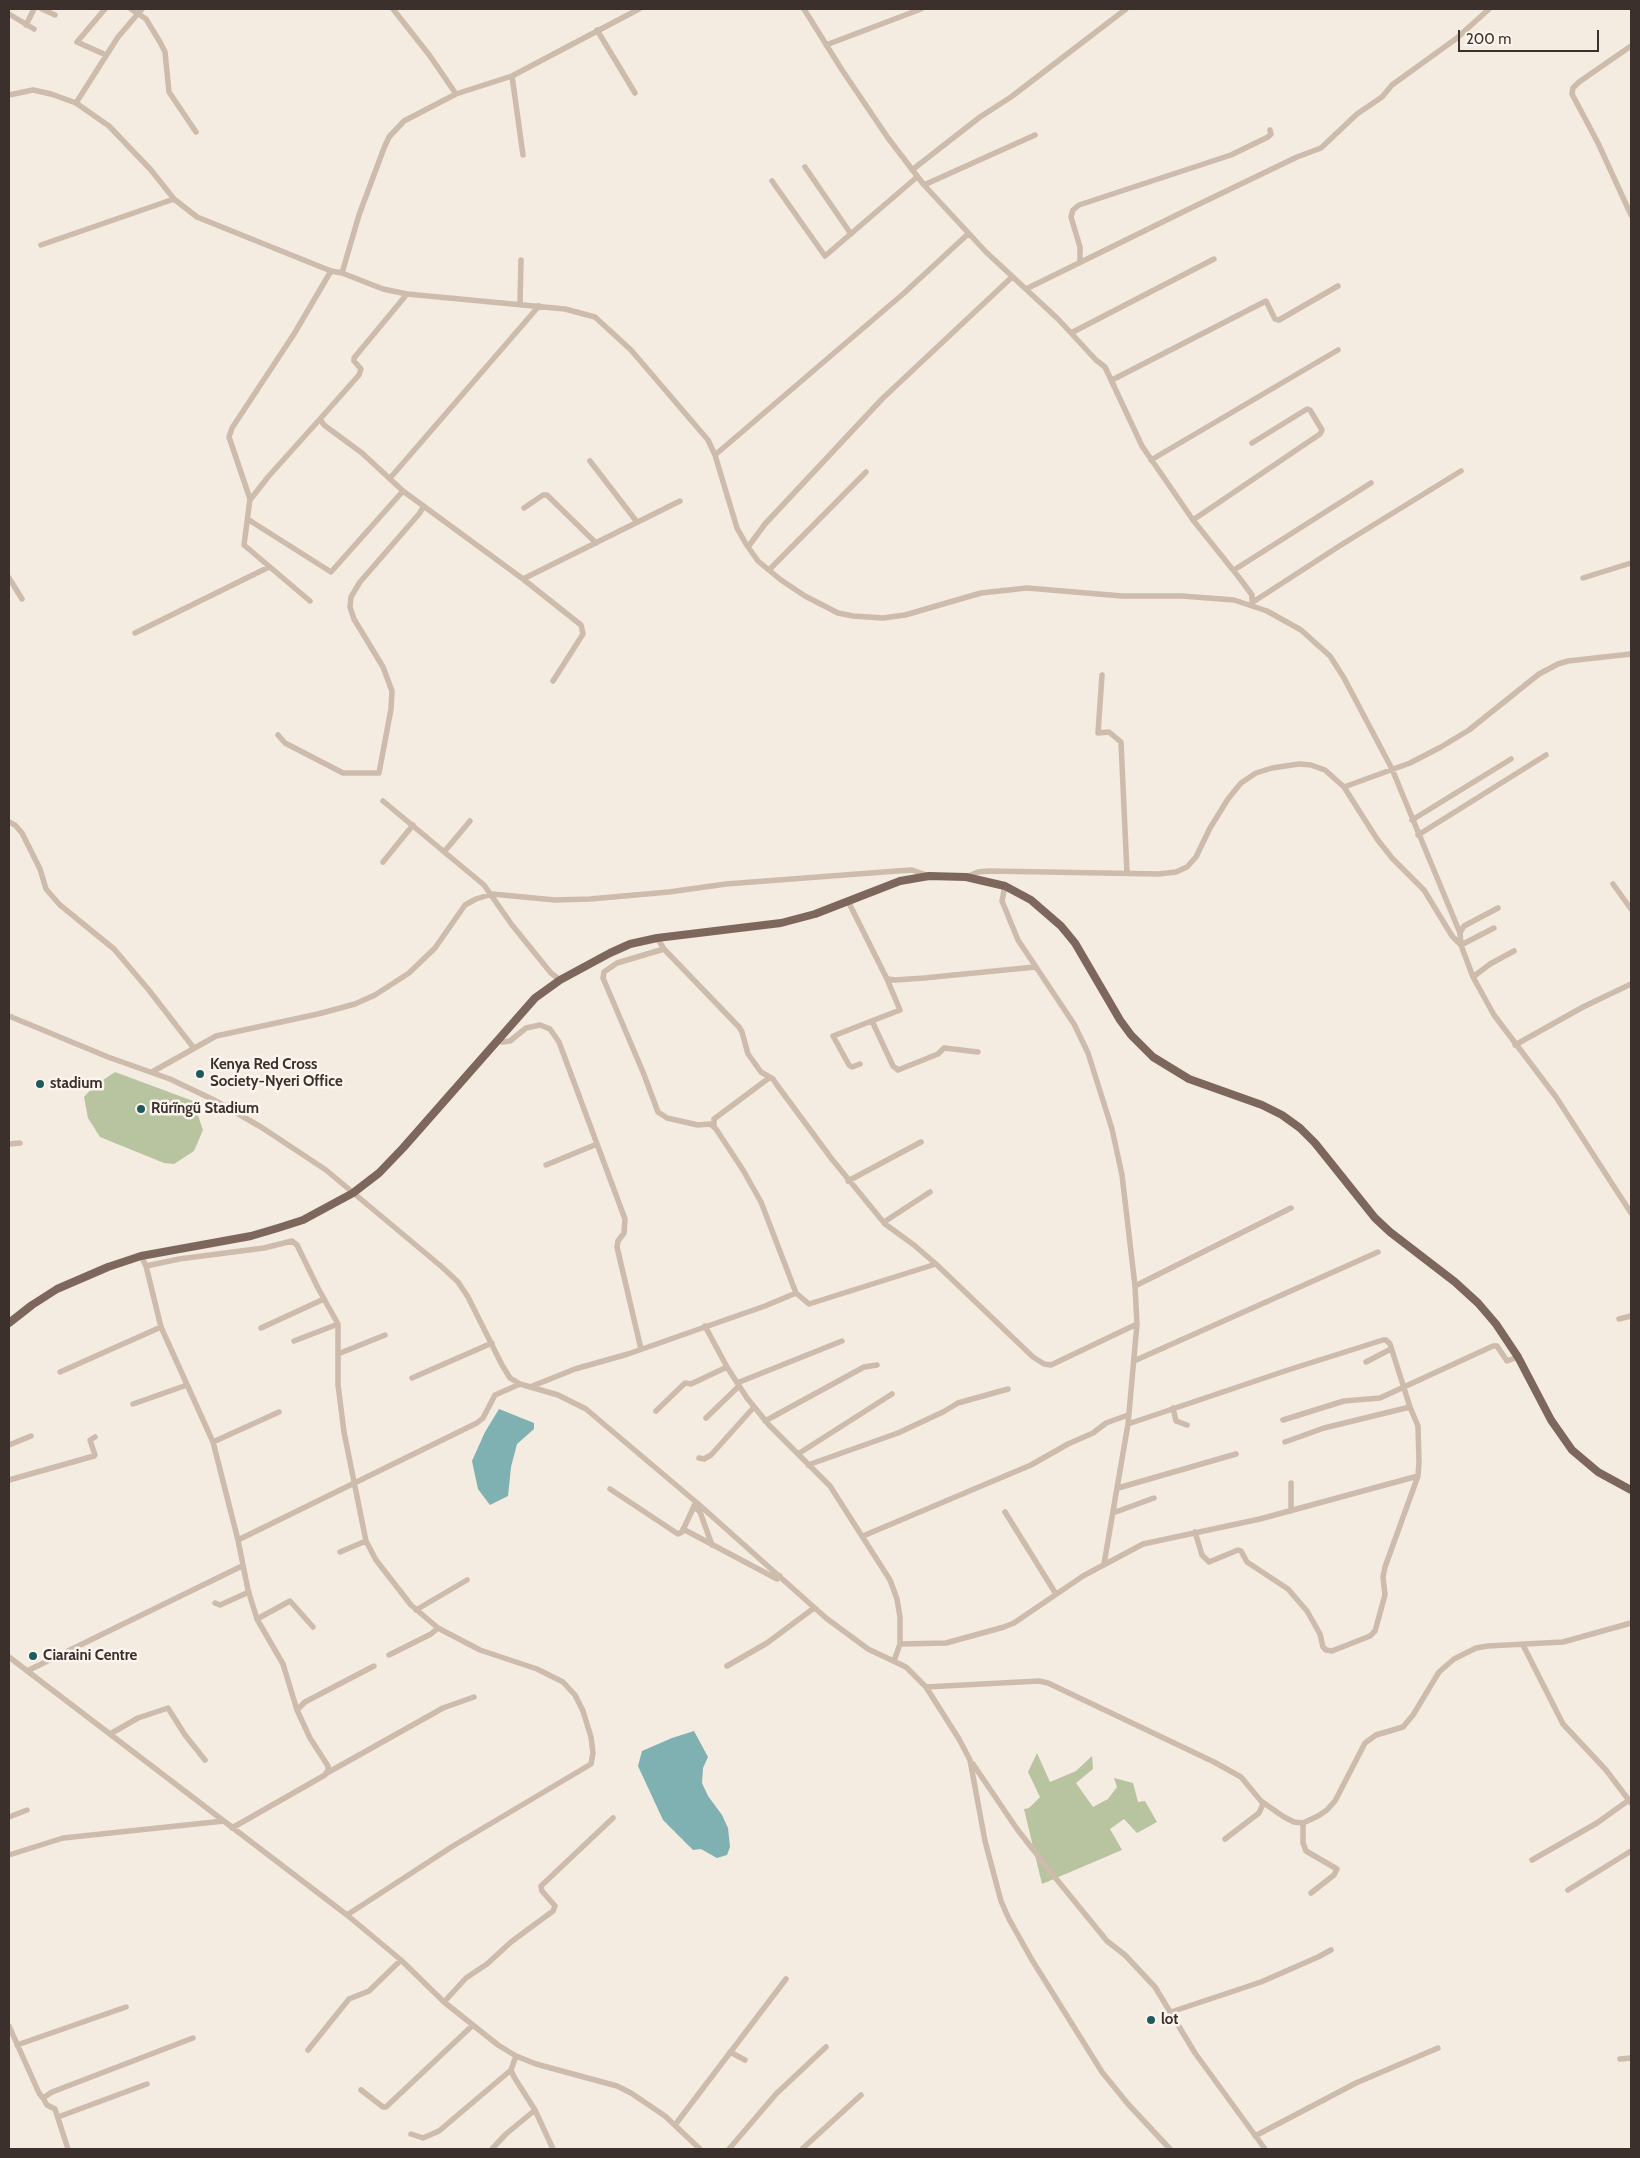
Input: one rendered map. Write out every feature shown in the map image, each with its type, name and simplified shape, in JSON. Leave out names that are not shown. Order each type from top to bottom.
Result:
[{"type":"main road","points":[[9,1323],[32,1305],[58,1289],[108,1267],[141,1256],[251,1236],[278,1228],[318,1213],[353,1193],[379,1173],[403,1148],[535,998],[560,980],[620,948],[657,938],[780,924],[815,914],[893,883],[929,876],[966,877],[1004,886],[1031,900],[1061,926],[1075,943],[1120,1020],[1131,1035],[1153,1057],[1189,1079],[1262,1105],[1282,1115],[1300,1128],[1315,1143],[1375,1218],[1478,1303],[1496,1324],[1518,1357],[1551,1420],[1572,1450],[1598,1472],[1631,1490]]},
{"type":"street","points":[[26,25],[34,9]]},
{"type":"street","points":[[42,9],[55,15]]},
{"type":"street","points":[[105,9],[77,42],[106,55]]},
{"type":"street","points":[[131,9],[140,11],[165,52],[169,92],[196,132]]},
{"type":"street","points":[[392,9],[430,56],[456,94]]},
{"type":"street","points":[[342,273],[359,215],[389,137],[409,118],[456,94],[512,76],[637,9]]},
{"type":"street","points":[[804,9],[888,138],[917,177],[968,234],[1105,367],[1142,446],[1193,520],[1250,592],[1252,603]]},
{"type":"street","points":[[826,45],[921,9]]},
{"type":"street","points":[[912,170],[1126,9]]},
{"type":"street","points":[[1026,289],[1297,157],[1321,148],[1357,114],[1382,97],[1392,85],[1456,38],[1489,9]]},
{"type":"street","points":[[76,104],[106,55],[140,11]]},
{"type":"street","points":[[9,14],[34,29]]},
{"type":"street","points":[[597,30],[635,93]]},
{"type":"street","points":[[1631,46],[1579,82],[1573,88],[1572,94],[1598,143],[1631,215]]},
{"type":"street","points":[[512,76],[523,155]]},
{"type":"street","points":[[9,95],[33,90],[51,94],[76,104],[109,126],[185,209],[204,220],[331,271],[342,273],[384,289],[407,294],[487,303],[539,306],[578,311],[595,318],[612,330],[649,368],[697,426],[716,455],[737,528],[758,561],[804,596],[838,613],[883,618],[905,615],[982,593],[1014,588],[1122,596],[1217,597],[1252,603],[1295,626],[1317,642],[1330,656],[1344,678],[1392,769],[1460,933],[1461,945],[1473,977],[1494,1015],[1556,1097],[1631,1213]]},
{"type":"street","points":[[1080,262],[1080,247],[1071,217],[1073,210],[1079,205],[1231,155],[1268,137],[1271,134],[1270,130]]},
{"type":"street","points":[[924,185],[1035,135]]},
{"type":"street","points":[[805,167],[851,234]]},
{"type":"street","points":[[772,181],[825,256],[917,177]]},
{"type":"street","points":[[41,245],[174,199]]},
{"type":"street","points":[[716,455],[903,294],[968,234]]},
{"type":"street","points":[[1071,333],[1214,259]]},
{"type":"street","points":[[520,304],[521,260]]},
{"type":"street","points":[[310,601],[244,544],[249,520],[250,500],[229,439],[230,431],[294,334],[331,271]]},
{"type":"street","points":[[748,547],[765,524],[882,399],[1012,277]]},
{"type":"street","points":[[1112,380],[1266,301],[1276,319],[1279,320],[1338,286]]},
{"type":"street","points":[[250,500],[268,477],[359,375],[361,369],[354,362],[354,358],[407,294]]},
{"type":"street","points":[[391,477],[539,306]]},
{"type":"street","points":[[1151,460],[1338,350]]},
{"type":"street","points":[[1193,520],[1320,434],[1322,430],[1307,408],[1252,443]]},
{"type":"street","points":[[320,419],[324,425],[391,477],[403,491],[523,578],[584,629],[583,634],[553,681]]},
{"type":"street","points":[[590,461],[637,522]]},
{"type":"street","points":[[769,570],[866,472]]},
{"type":"street","points":[[1252,603],[1341,545],[1461,472]]},
{"type":"street","points":[[1234,570],[1371,483]]},
{"type":"street","points":[[249,520],[331,572],[403,491]]},
{"type":"street","points":[[524,508],[547,494],[596,543]]},
{"type":"street","points":[[523,578],[680,501]]},
{"type":"street","points":[[278,735],[285,743],[343,773],[379,773],[391,709],[392,691],[383,667],[354,619],[350,607],[351,597],[360,582],[424,506]]},
{"type":"street","points":[[1583,578],[1631,563]]},
{"type":"street","points":[[134,633],[269,566]]},
{"type":"street","points":[[9,578],[22,599]]},
{"type":"street","points":[[1344,787],[1410,763],[1441,747],[1469,730],[1539,674],[1558,664],[1568,661],[1631,654]]},
{"type":"street","points":[[1102,675],[1098,733],[1109,732],[1121,742],[1127,873]]},
{"type":"street","points":[[1418,835],[1546,755]]},
{"type":"street","points":[[1412,820],[1511,759]]},
{"type":"street","points":[[966,877],[978,872],[989,871],[1159,874],[1176,872],[1187,867],[1196,856],[1210,828],[1228,799],[1241,783],[1256,773],[1284,766],[1311,766],[1325,770],[1344,787],[1377,839],[1392,858],[1424,890],[1452,936],[1461,945]]},
{"type":"street","points":[[383,801],[484,885],[512,925],[551,973],[560,980]]},
{"type":"street","points":[[444,852],[470,821]]},
{"type":"street","points":[[9,822],[16,825],[22,833],[40,869],[46,889],[60,905],[114,949],[193,1047]]},
{"type":"street","points":[[383,862],[413,825]]},
{"type":"street","points":[[152,1072],[193,1047],[216,1036],[318,1014],[355,1004],[375,995],[409,973],[431,952],[465,905],[492,894],[555,900],[590,899],[660,893],[726,884],[897,871],[912,870],[929,876]]},
{"type":"street","points":[[1613,884],[1631,909]]},
{"type":"street","points":[[1004,886],[1002,901],[1004,909],[1018,940],[1080,1035],[1097,1078],[1122,1175],[1135,1286],[1137,1324],[1128,1424],[1104,1564]]},
{"type":"street","points":[[848,901],[900,1010],[833,1036],[849,1065],[852,1067],[860,1064]]},
{"type":"street","points":[[1460,933],[1464,926],[1498,908]]},
{"type":"street","points":[[1461,945],[1494,928]]},
{"type":"street","points":[[657,938],[664,949],[739,1026],[748,1054],[761,1072],[778,1085],[848,1180],[884,1222],[936,1264],[1033,1357],[1044,1364],[1051,1365],[1137,1324]]},
{"type":"street","points":[[664,949],[617,964],[604,972],[603,978],[634,1049],[658,1112],[667,1118],[698,1125],[710,1124],[714,1127],[743,1170],[761,1202],[772,1226],[796,1293],[809,1304],[936,1264]]},
{"type":"street","points":[[1473,977],[1490,964],[1514,951]]},
{"type":"street","points":[[886,979],[924,978],[1035,967]]},
{"type":"street","points":[[1515,1045],[1583,1007],[1631,984]]},
{"type":"street","points":[[9,1016],[83,1047],[152,1072],[214,1100],[261,1127],[326,1170],[458,1282],[468,1297],[510,1378],[520,1384],[558,1395],[586,1409],[780,1576],[814,1608],[868,1649],[906,1668],[926,1687],[970,1760],[1017,1829],[1049,1870],[1107,1940],[1130,1960],[1155,1987],[1195,2053],[1265,2149]]},
{"type":"street","points":[[872,1021],[893,1066],[898,1070],[938,1054],[944,1048],[978,1052]]},
{"type":"street","points":[[498,1040],[510,1041],[532,1025],[540,1025],[550,1029],[558,1042],[576,1085],[625,1219],[624,1233],[616,1247],[641,1349]]},
{"type":"street","points":[[714,1127],[714,1120],[769,1078]]},
{"type":"street","points":[[848,1180],[921,1142]]},
{"type":"street","points":[[9,1144],[20,1143]]},
{"type":"street","points":[[546,1165],[597,1144]]},
{"type":"street","points":[[884,1222],[930,1192]]},
{"type":"street","points":[[1135,1286],[1291,1208]]},
{"type":"street","points":[[146,1266],[179,1259],[264,1248],[292,1242],[299,1248],[338,1324],[339,1394],[344,1432],[356,1483],[366,1541],[376,1560],[416,1610],[438,1628],[480,1650],[537,1669],[563,1682],[575,1695],[583,1711],[591,1737],[593,1752],[591,1764],[453,1846],[347,1916]]},
{"type":"street","points":[[1134,1361],[1378,1252]]},
{"type":"street","points":[[141,1256],[146,1266],[161,1327],[213,1442],[238,1540],[242,1566],[257,1619],[283,1664],[297,1710],[310,1738],[328,1766],[327,1773]]},
{"type":"street","points":[[530,1387],[575,1369],[641,1349],[796,1293]]},
{"type":"street","points":[[261,1328],[324,1299]]},
{"type":"street","points":[[1619,1319],[1631,1316]]},
{"type":"street","points":[[294,1341],[338,1324]]},
{"type":"street","points":[[705,1326],[726,1367],[754,1407],[765,1421],[830,1486],[890,1580],[897,1599],[900,1617],[900,1644],[894,1661]]},
{"type":"street","points":[[60,1372],[161,1327]]},
{"type":"street","points":[[338,1354],[384,1335]]},
{"type":"street","points":[[1128,1424],[1383,1340],[1388,1342],[1419,1432],[1418,1476],[1385,1567],[1383,1577],[1385,1595],[1375,1631],[1370,1636],[1332,1651],[1323,1647],[1320,1634],[1307,1611],[1288,1588],[1247,1562],[1238,1550],[1209,1562],[1202,1554],[1195,1532]]},
{"type":"street","points":[[706,1418],[738,1385],[842,1341]]},
{"type":"street","points":[[412,1378],[492,1343]]},
{"type":"street","points":[[1283,1420],[1344,1401],[1380,1398],[1404,1385],[1493,1346],[1497,1346],[1507,1360],[1518,1357]]},
{"type":"street","points":[[1366,1362],[1391,1349]]},
{"type":"street","points":[[765,1421],[864,1367],[877,1365]]},
{"type":"street","points":[[656,1411],[685,1383],[691,1384],[726,1367]]},
{"type":"street","points":[[238,1540],[477,1423],[483,1418],[495,1395],[520,1384]]},
{"type":"street","points":[[133,1404],[187,1385]]},
{"type":"street","points":[[808,1465],[898,1433],[958,1403],[1008,1389]]},
{"type":"street","points":[[798,1454],[876,1402],[892,1394]]},
{"type":"street","points":[[699,1458],[704,1459],[711,1455],[754,1407]]},
{"type":"street","points":[[1285,1442],[1324,1428],[1410,1407]]},
{"type":"street","points":[[1173,1408],[1176,1421],[1187,1425]]},
{"type":"street","points":[[213,1442],[279,1412]]},
{"type":"street","points":[[863,1536],[1031,1465],[1068,1444],[1094,1434],[1106,1423],[1128,1415]]},
{"type":"street","points":[[9,1445],[31,1436]]},
{"type":"street","points":[[9,1480],[94,1456],[90,1440],[95,1437]]},
{"type":"street","points":[[1118,1488],[1236,1454]]},
{"type":"street","points":[[900,1644],[946,1643],[1014,1623],[1104,1564],[1143,1544],[1291,1511],[1418,1476]]},
{"type":"street","points":[[1291,1483],[1291,1511]]},
{"type":"street","points":[[610,1489],[678,1534],[684,1529],[695,1504]]},
{"type":"street","points":[[1113,1513],[1154,1498]]},
{"type":"street","points":[[695,1504],[700,1512],[712,1545]]},
{"type":"street","points":[[1005,1512],[1056,1594]]},
{"type":"street","points":[[684,1529],[777,1579],[780,1576]]},
{"type":"street","points":[[340,1552],[366,1541]]},
{"type":"street","points":[[26,1671],[242,1566]]},
{"type":"street","points":[[416,1610],[467,1580]]},
{"type":"street","points":[[214,1603],[220,1605],[249,1592]]},
{"type":"street","points":[[257,1619],[290,1601],[313,1627]]},
{"type":"street","points":[[727,1666],[767,1643],[814,1608]]},
{"type":"street","points":[[926,1687],[1039,1680],[1048,1683],[1214,1762],[1241,1777],[1262,1801],[1284,1817],[1294,1822],[1303,1823],[1327,1810],[1335,1801],[1365,1744],[1376,1735],[1403,1726],[1413,1715],[1439,1672],[1454,1659],[1476,1648],[1505,1644],[1523,1645],[1563,1642],[1631,1623]]},
{"type":"street","points":[[389,1655],[431,1634],[438,1628]]},
{"type":"street","points":[[1523,1645],[1563,1724],[1606,1770],[1630,1802],[1532,1860]]},
{"type":"street","points":[[9,1656],[26,1671],[347,1916],[401,1960],[444,2002],[498,2045],[516,2056],[536,2064],[616,2086],[642,2098],[675,2125],[700,2149]]},
{"type":"street","points":[[297,1710],[305,1702],[374,1666]]},
{"type":"street","points":[[232,1828],[444,1708],[474,1698]]},
{"type":"street","points":[[110,1734],[138,1718],[168,1708],[184,1735],[205,1760]]},
{"type":"street","points":[[970,1760],[985,1841],[1001,1901],[1009,1919],[1032,1960],[1102,2072],[1128,2104],[1170,2149]]},
{"type":"street","points":[[1225,1839],[1259,1813],[1262,1808],[1262,1801]]},
{"type":"street","points":[[9,1817],[28,1810]]},
{"type":"street","points":[[444,2002],[466,1978],[487,1964],[511,1942],[553,1911],[554,1906],[542,1891],[541,1886],[613,1818]]},
{"type":"street","points":[[9,1855],[63,1838],[224,1821]]},
{"type":"street","points":[[1303,1823],[1303,1842],[1306,1851],[1336,1869],[1334,1875],[1311,1893]]},
{"type":"street","points":[[1568,1890],[1631,1851]]},
{"type":"street","points":[[1171,2012],[1261,1982],[1330,1950]]},
{"type":"street","points":[[308,2050],[349,1999],[369,1991],[401,1960]]},
{"type":"street","points":[[675,2125],[786,1979]]},
{"type":"street","points":[[17,2046],[126,2007]]},
{"type":"street","points":[[361,2090],[383,2107],[386,2107],[473,2025]]},
{"type":"street","points":[[9,2026],[39,2093],[47,2105],[55,2109],[68,2149]]},
{"type":"street","points":[[43,2098],[61,2089],[193,2038]]},
{"type":"street","points":[[729,2149],[776,2094],[826,2047]]},
{"type":"street","points":[[1255,2136],[1356,2083],[1438,2048]]},
{"type":"street","points":[[730,2052],[745,2060]]},
{"type":"street","points":[[411,2134],[423,2138],[439,2130],[511,2070],[516,2056]]},
{"type":"street","points":[[1620,2059],[1631,2058]]},
{"type":"street","points":[[511,2070],[536,2110],[553,2149]]},
{"type":"street","points":[[58,2117],[147,2084]]},
{"type":"street","points":[[802,2149],[862,2095]]},
{"type":"street","points":[[492,2149],[506,2134],[536,2110]]},
{"type":"green space","name":"Rũrĩngũ Stadium","points":[[115,1072],[193,1101],[203,1130],[194,1151],[174,1164],[164,1163],[100,1137],[88,1118],[84,1097],[94,1086]]},
{"type":"green space","points":[[1037,1753],[1050,1782],[1076,1771],[1092,1756],[1093,1769],[1076,1783],[1093,1807],[1108,1799],[1117,1787],[1114,1778],[1133,1783],[1138,1802],[1145,1801],[1157,1822],[1137,1833],[1124,1819],[1110,1829],[1122,1850],[1042,1884],[1024,1809],[1029,1808],[1040,1797],[1028,1772]]},
{"type":"water","points":[[499,1409],[534,1423],[534,1429],[517,1444],[511,1467],[508,1496],[490,1505],[478,1489],[472,1461],[485,1432]]},
{"type":"water","points":[[694,1731],[708,1757],[703,1768],[702,1783],[728,1828],[730,1847],[727,1855],[717,1858],[701,1849],[693,1850],[663,1820],[638,1766],[642,1751]]},
{"type":"place","name":"Kenya Red Cross Society-Nyeri Office","points":[[200,1074]]},
{"type":"place","name":"stadium","points":[[40,1084]]},
{"type":"place","name":"Rũrĩngũ Stadium","points":[[141,1109]]},
{"type":"place","name":"Ciaraini Centre","points":[[33,1656]]},
{"type":"place","name":"lot","points":[[1151,2020]]}]
